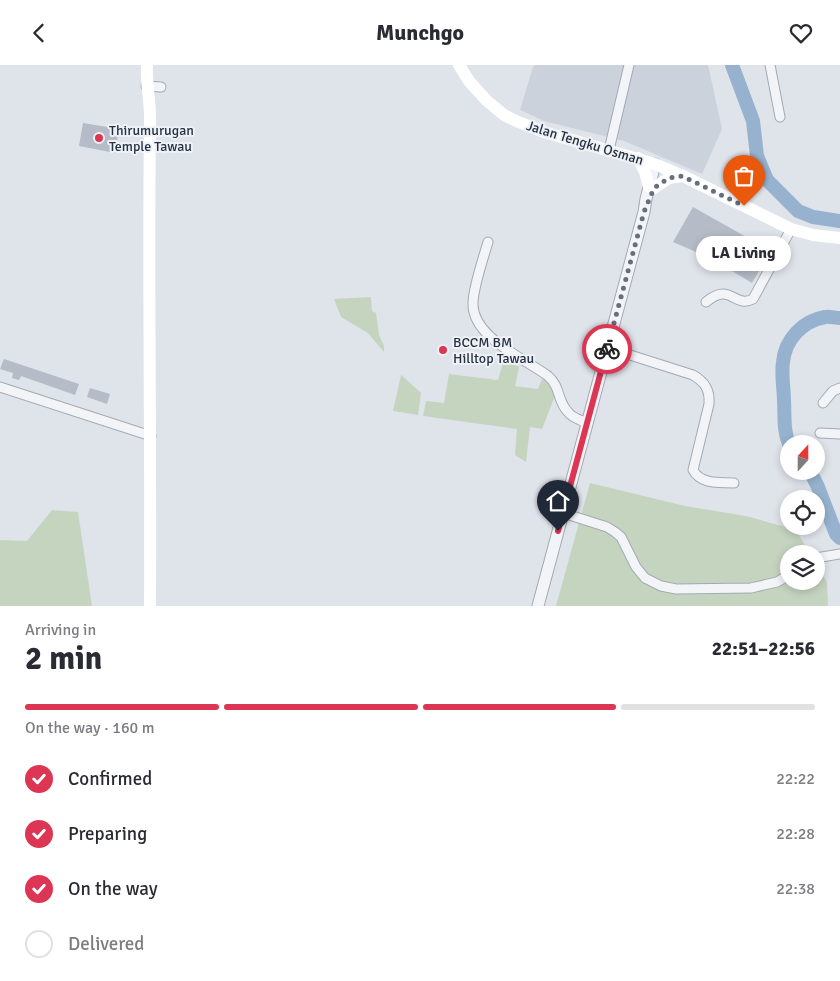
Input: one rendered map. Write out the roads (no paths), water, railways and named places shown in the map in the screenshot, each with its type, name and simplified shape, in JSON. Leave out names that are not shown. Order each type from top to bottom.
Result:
[{"type":"main road","points":[[147,65],[152,89]]},
{"type":"main road","points":[[150,606],[152,89],[154,65]]},
{"type":"main road","name":"Jalan Tengku Osman","points":[[460,65],[477,91],[504,115],[544,132],[658,165],[791,229],[840,239]]},
{"type":"main road","points":[[638,158],[651,187],[669,178],[682,176]]},
{"type":"street","points":[[609,150],[629,65]]},
{"type":"street","points":[[770,65],[780,117]]},
{"type":"street","points":[[538,606],[658,165]]},
{"type":"street","points":[[706,302],[715,294],[725,293],[742,301],[753,299],[791,229]]},
{"type":"street","points":[[488,243],[473,299],[473,310],[477,319],[501,346],[548,376],[557,385],[564,408],[569,414],[587,423]]},
{"type":"street","points":[[608,348],[693,375],[701,380],[707,387],[709,395],[693,470],[696,475],[710,482],[734,483]]},
{"type":"street","points":[[0,387],[150,436]]},
{"type":"street","points":[[823,403],[833,391],[840,388]]},
{"type":"street","points":[[820,433],[840,434]]},
{"type":"street","points":[[563,513],[607,527],[615,532],[621,537],[636,567],[645,578],[661,586],[676,589],[751,588],[780,580]]},
{"type":"street","points":[[825,556],[840,554]]},
{"type":"waterway","points":[[732,65],[753,121],[757,156],[767,180],[798,211],[813,217],[840,221]]},
{"type":"waterway","points":[[786,435],[782,372],[787,346],[796,333],[809,323],[827,317],[840,318]]},
{"type":"waterway","points":[[814,480],[836,534],[840,538]]},
{"type":"place","name":"Thirumurugan Temple Tawau","points":[[99,138]]},
{"type":"place","name":"LA Living","points":[[744,206]]},
{"type":"place","name":"BCCM BM Hilltop Tawau","points":[[443,350]]}]
